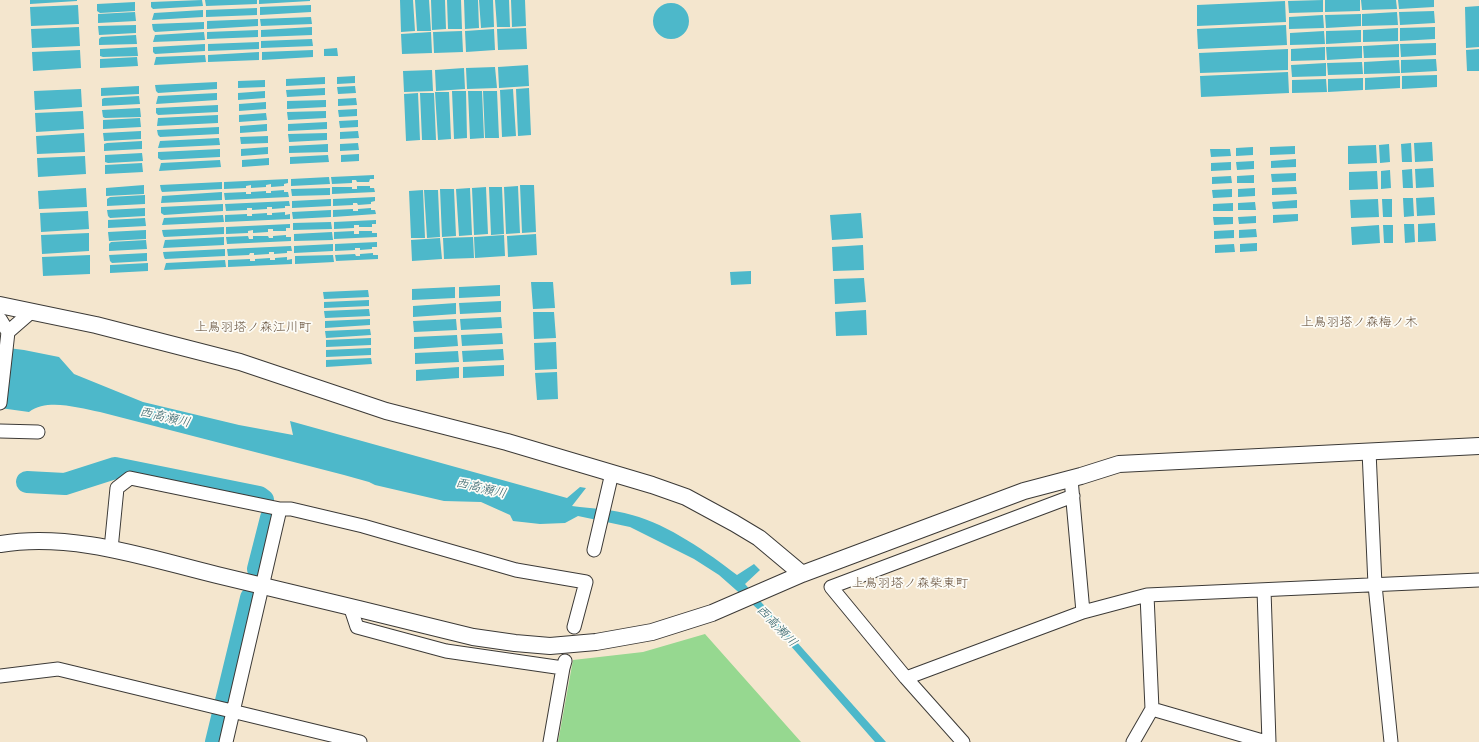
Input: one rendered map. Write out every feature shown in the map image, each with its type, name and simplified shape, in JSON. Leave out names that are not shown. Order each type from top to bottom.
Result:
[{"type":"street","points":[[0,305],[96,325],[240,362],[386,411],[507,442],[611,477],[686,496],[759,538],[802,574]]},
{"type":"street","points":[[8,332],[31,312]]},
{"type":"street","points":[[0,319],[8,332],[0,403]]},
{"type":"street","points":[[0,431],[38,432]]},
{"type":"street","points":[[0,544],[17,541],[43,541],[111,549],[473,637],[550,646],[596,642],[652,632],[712,613],[802,574],[1024,491],[1071,479],[1119,464],[1479,446]]},
{"type":"street","points":[[1369,451],[1375,585],[1391,742]]},
{"type":"street","points":[[594,550],[611,477]]},
{"type":"street","points":[[111,549],[117,488],[130,478],[280,509],[291,509],[363,526],[516,570],[586,582],[574,627]]},
{"type":"street","points":[[1071,479],[1083,612]]},
{"type":"street","points":[[963,742],[906,678],[831,587],[1073,496]]},
{"type":"street","points":[[226,742],[227,709],[263,586],[280,509]]},
{"type":"street","points":[[906,678],[1083,612],[1147,595],[1479,580]]},
{"type":"street","points":[[1152,709],[1268,742],[1264,590]]},
{"type":"street","points":[[1133,742],[1152,709],[1147,595]]},
{"type":"street","points":[[350,606],[357,627],[446,651],[564,664],[550,742]]},
{"type":"street","points":[[0,676],[58,669],[227,709],[343,740],[360,742]]},
{"type":"green space","points":[[705,634],[801,742],[558,742],[573,660],[643,652]]},
{"type":"water","points":[[30,0],[77,0],[77,1],[30,4]]},
{"type":"water","points":[[202,0],[203,6],[153,9],[151,7],[151,2]]},
{"type":"water","points":[[205,0],[257,0],[257,4],[206,6]]},
{"type":"water","points":[[259,0],[310,0],[310,1],[259,4]]},
{"type":"water","points":[[400,0],[413,0],[415,31],[401,32]]},
{"type":"water","points":[[415,0],[429,0],[431,31],[417,31]]},
{"type":"water","points":[[431,0],[445,0],[446,29],[432,30]]},
{"type":"water","points":[[447,0],[461,0],[462,29],[448,29]]},
{"type":"water","points":[[464,0],[478,0],[479,28],[465,29]]},
{"type":"water","points":[[479,0],[493,0],[494,27],[481,28]]},
{"type":"water","points":[[495,0],[509,0],[510,27],[497,27]]},
{"type":"water","points":[[511,0],[525,0],[526,26],[512,27]]},
{"type":"water","points":[[1323,0],[1323,12],[1289,13],[1288,1]]},
{"type":"water","points":[[1325,0],[1360,0],[1360,11],[1325,12]]},
{"type":"water","points":[[1361,0],[1396,0],[1397,9],[1362,10]]},
{"type":"water","points":[[1398,0],[1434,0],[1434,7],[1399,9]]},
{"type":"water","points":[[1285,1],[1286,22],[1197,26],[1197,5]]},
{"type":"water","points":[[135,2],[135,11],[100,13],[97,11],[97,4]]},
{"type":"water","points":[[675,3],[684,8],[688,14],[688,28],[684,34],[675,39],[667,39],[658,34],[654,28],[653,17],[658,8],[664,4]]},
{"type":"water","points":[[78,5],[79,24],[31,26],[30,7]]},
{"type":"water","points":[[311,5],[311,12],[260,15],[260,7]]},
{"type":"water","points":[[1479,6],[1479,47],[1466,48],[1465,7]]},
{"type":"water","points":[[257,8],[257,15],[206,17],[206,10]]},
{"type":"water","points":[[203,10],[203,17],[152,20],[154,13]]},
{"type":"water","points":[[1434,11],[1435,23],[1400,25],[1399,12]]},
{"type":"water","points":[[135,12],[136,21],[98,23],[98,14]]},
{"type":"water","points":[[1397,12],[1398,25],[1362,26],[1362,14]]},
{"type":"water","points":[[1361,14],[1361,26],[1326,28],[1325,15]]},
{"type":"water","points":[[1323,15],[1324,28],[1289,29],[1289,17]]},
{"type":"water","points":[[311,17],[312,24],[261,26],[260,19]]},
{"type":"water","points":[[258,19],[258,26],[207,29],[207,21]]},
{"type":"water","points":[[204,22],[204,29],[155,32],[152,24]]},
{"type":"water","points":[[136,25],[136,33],[99,35],[98,26]]},
{"type":"water","points":[[1286,25],[1287,45],[1198,49],[1197,29]]},
{"type":"water","points":[[79,27],[80,46],[32,48],[31,29]]},
{"type":"water","points":[[312,27],[312,35],[261,37],[261,30]]},
{"type":"water","points":[[1435,27],[1435,39],[1400,41],[1400,28]]},
{"type":"water","points":[[526,28],[527,49],[498,50],[497,29]]},
{"type":"water","points":[[1398,28],[1398,41],[1363,42],[1363,30]]},
{"type":"water","points":[[494,29],[495,50],[466,52],[465,31]]},
{"type":"water","points":[[258,30],[258,37],[207,39],[207,32]]},
{"type":"water","points":[[1361,30],[1361,42],[1326,44],[1326,31]]},
{"type":"water","points":[[462,31],[463,52],[434,53],[433,32]]},
{"type":"water","points":[[1324,31],[1325,44],[1290,45],[1290,33]]},
{"type":"water","points":[[204,32],[205,40],[153,42],[155,35]]},
{"type":"water","points":[[431,32],[432,53],[402,54],[401,34]]},
{"type":"water","points":[[136,35],[137,44],[99,45],[99,39],[101,37]]},
{"type":"water","points":[[312,39],[313,46],[261,48],[261,41]]},
{"type":"water","points":[[259,42],[259,49],[208,51],[208,44]]},
{"type":"water","points":[[1436,43],[1436,55],[1401,57],[1400,44]]},
{"type":"water","points":[[205,44],[205,51],[155,54],[153,52],[153,47]]},
{"type":"water","points":[[1399,44],[1399,57],[1364,58],[1363,46]]},
{"type":"water","points":[[1362,46],[1362,58],[1327,60],[1326,47]]},
{"type":"water","points":[[137,47],[138,56],[100,56],[100,49]]},
{"type":"water","points":[[1325,47],[1325,60],[1291,61],[1291,49]]},
{"type":"water","points":[[337,48],[338,56],[324,56],[324,49]]},
{"type":"water","points":[[1288,49],[1288,70],[1200,73],[1199,53]]},
{"type":"water","points":[[1479,49],[1479,71],[1467,71],[1466,50]]},
{"type":"water","points":[[80,50],[81,68],[33,71],[32,52]]},
{"type":"water","points":[[313,50],[313,57],[262,60],[262,52]]},
{"type":"water","points":[[259,52],[259,60],[208,62],[208,55]]},
{"type":"water","points":[[205,55],[206,62],[154,65],[156,57]]},
{"type":"water","points":[[137,57],[138,66],[100,68],[100,59]]},
{"type":"water","points":[[1436,59],[1437,71],[1401,73],[1401,60]]},
{"type":"water","points":[[1399,60],[1400,73],[1364,74],[1364,62]]},
{"type":"water","points":[[1362,62],[1363,74],[1328,75],[1327,63]]},
{"type":"water","points":[[1326,63],[1326,76],[1292,77],[1291,65]]},
{"type":"water","points":[[528,65],[529,86],[499,88],[498,67]]},
{"type":"water","points":[[495,67],[497,88],[467,89],[466,68]]},
{"type":"water","points":[[464,68],[465,89],[436,91],[435,70]]},
{"type":"water","points":[[432,70],[433,91],[404,92],[403,71]]},
{"type":"water","points":[[1288,72],[1289,93],[1201,97],[1200,76]]},
{"type":"water","points":[[1437,75],[1437,87],[1402,89],[1402,76]]},
{"type":"water","points":[[355,76],[355,83],[337,84],[337,77]]},
{"type":"water","points":[[1400,76],[1400,88],[1365,90],[1365,78]]},
{"type":"water","points":[[325,77],[325,84],[286,86],[286,79]]},
{"type":"water","points":[[1363,78],[1363,90],[1328,92],[1328,79]]},
{"type":"water","points":[[1326,79],[1327,92],[1292,93],[1292,80]]},
{"type":"water","points":[[265,80],[265,87],[238,88],[238,81]]},
{"type":"water","points":[[217,82],[217,89],[158,93],[155,85]]},
{"type":"water","points":[[139,86],[139,94],[101,96],[101,88]]},
{"type":"water","points":[[355,86],[356,93],[338,94],[337,87]]},
{"type":"water","points":[[325,88],[325,95],[287,97],[286,90]]},
{"type":"water","points":[[529,88],[531,135],[518,136],[516,89]]},
{"type":"water","points":[[81,89],[82,107],[35,110],[34,91]]},
{"type":"water","points":[[513,89],[516,136],[502,137],[500,90]]},
{"type":"water","points":[[265,91],[265,98],[238,100],[238,93]]},
{"type":"water","points":[[452,91],[466,91],[467,138],[454,139]]},
{"type":"water","points":[[468,91],[482,91],[484,138],[470,139]]},
{"type":"water","points":[[483,91],[497,91],[499,138],[485,138]]},
{"type":"water","points":[[435,92],[449,92],[451,139],[438,140]]},
{"type":"water","points":[[217,93],[217,100],[156,104],[158,96]]},
{"type":"water","points":[[418,93],[420,140],[406,141],[404,94]]},
{"type":"water","points":[[420,93],[434,93],[436,140],[422,140]]},
{"type":"water","points":[[139,96],[140,104],[102,106],[102,99],[104,98]]},
{"type":"water","points":[[356,98],[357,105],[338,106],[338,99]]},
{"type":"water","points":[[326,100],[326,107],[287,109],[287,101]]},
{"type":"water","points":[[266,102],[266,109],[239,111],[239,104]]},
{"type":"water","points":[[218,105],[218,112],[158,115],[156,113],[156,108]]},
{"type":"water","points":[[140,108],[141,117],[103,117],[102,110]]},
{"type":"water","points":[[357,109],[357,116],[339,117],[338,110]]},
{"type":"water","points":[[83,111],[84,129],[36,132],[35,113]]},
{"type":"water","points":[[326,111],[326,118],[288,120],[287,112]]},
{"type":"water","points":[[266,113],[267,120],[239,122],[239,115]]},
{"type":"water","points":[[218,115],[218,123],[157,126],[158,118]]},
{"type":"water","points":[[140,118],[141,127],[103,129],[103,120]]},
{"type":"water","points":[[358,120],[358,127],[340,128],[339,121]]},
{"type":"water","points":[[327,122],[327,129],[288,131],[288,124]]},
{"type":"water","points":[[267,124],[267,131],[240,133],[240,126]]},
{"type":"water","points":[[219,127],[219,134],[160,137],[157,130]]},
{"type":"water","points":[[141,131],[141,139],[104,141],[103,133]]},
{"type":"water","points":[[358,131],[359,138],[340,139],[340,132]]},
{"type":"water","points":[[84,133],[85,152],[37,154],[36,136]]},
{"type":"water","points":[[327,133],[327,140],[289,142],[288,134]]},
{"type":"water","points":[[268,136],[268,143],[241,144],[240,137]]},
{"type":"water","points":[[219,138],[220,145],[158,148],[160,141]]},
{"type":"water","points":[[142,141],[142,149],[104,151],[104,144],[107,143]]},
{"type":"water","points":[[1432,142],[1433,161],[1415,162],[1414,143]]},
{"type":"water","points":[[358,143],[359,150],[340,151],[340,144]]},
{"type":"water","points":[[1411,143],[1412,162],[1402,162],[1401,144]]},
{"type":"water","points":[[328,144],[328,152],[289,153],[289,146]]},
{"type":"water","points":[[1389,144],[1390,162],[1380,163],[1379,145]]},
{"type":"water","points":[[1376,145],[1377,163],[1348,164],[1348,146]]},
{"type":"water","points":[[1295,146],[1295,154],[1270,155],[1270,147]]},
{"type":"water","points":[[268,147],[268,154],[241,156],[241,149]]},
{"type":"water","points":[[1253,147],[1253,155],[1236,156],[1236,148]]},
{"type":"water","points":[[220,149],[220,157],[161,160],[158,158],[158,152]]},
{"type":"water","points":[[1210,149],[1230,149],[1231,156],[1211,157]]},
{"type":"water","points":[[142,153],[143,161],[105,162],[105,155]]},
{"type":"water","points":[[359,154],[359,161],[341,162],[341,155]]},
{"type":"water","points":[[328,155],[329,162],[290,164],[290,157]]},
{"type":"water","points":[[85,156],[86,174],[38,177],[37,158]]},
{"type":"water","points":[[269,158],[269,165],[242,167],[242,160]]},
{"type":"water","points":[[1296,159],[1296,167],[1271,168],[1271,161]]},
{"type":"water","points":[[220,160],[221,167],[159,171],[161,163]]},
{"type":"water","points":[[1254,161],[1254,169],[1237,170],[1236,162]]},
{"type":"water","points":[[1231,162],[1231,170],[1211,171],[1211,163]]},
{"type":"water","points":[[142,163],[143,172],[105,174],[105,165]]},
{"type":"water","points":[[1433,168],[1434,187],[1416,188],[1415,169]]},
{"type":"water","points":[[1412,169],[1413,188],[1403,188],[1402,170]]},
{"type":"water","points":[[1390,170],[1391,188],[1381,189],[1381,171]]},
{"type":"water","points":[[1377,171],[1378,189],[1349,190],[1349,172]]},
{"type":"water","points":[[1296,173],[1296,181],[1272,182],[1271,174]]},
{"type":"water","points":[[374,175],[374,179],[370,179],[369,182],[357,182],[356,180],[352,180],[352,183],[332,184],[331,177]]},
{"type":"water","points":[[1254,175],[1254,183],[1237,183],[1237,176]]},
{"type":"water","points":[[1231,176],[1232,183],[1212,184],[1212,177]]},
{"type":"water","points":[[329,177],[330,184],[291,186],[291,179]]},
{"type":"water","points":[[288,179],[288,183],[284,184],[284,186],[271,187],[271,184],[266,185],[266,187],[251,188],[251,185],[246,186],[246,188],[224,189],[224,182]]},
{"type":"water","points":[[222,182],[222,189],[162,192],[160,185]]},
{"type":"water","points":[[144,185],[144,194],[106,196],[106,188]]},
{"type":"water","points":[[520,185],[534,185],[536,232],[522,233]]},
{"type":"water","points":[[357,186],[370,186],[370,188],[374,188],[375,192],[332,194],[332,187],[352,187],[352,189],[357,189]]},
{"type":"water","points":[[518,186],[520,233],[506,234],[504,187]]},
{"type":"water","points":[[486,187],[488,234],[474,235],[472,188]]},
{"type":"water","points":[[489,187],[502,187],[504,234],[491,235]]},
{"type":"water","points":[[1296,187],[1297,194],[1272,195],[1272,188]]},
{"type":"water","points":[[86,188],[87,207],[39,209],[38,191]]},
{"type":"water","points":[[330,188],[330,195],[292,196],[291,189]]},
{"type":"water","points":[[470,188],[472,235],[459,236],[456,189]]},
{"type":"water","points":[[1255,188],[1255,196],[1238,197],[1238,189]]},
{"type":"water","points":[[440,189],[454,189],[456,236],[442,237]]},
{"type":"water","points":[[1232,189],[1232,197],[1213,198],[1212,190]]},
{"type":"water","points":[[284,190],[284,192],[288,192],[289,197],[225,200],[224,193],[246,192],[246,194],[251,194],[251,192],[266,191],[266,193],[271,193],[271,191]]},
{"type":"water","points":[[423,190],[425,238],[411,238],[409,191]]},
{"type":"water","points":[[424,190],[438,190],[440,237],[427,238]]},
{"type":"water","points":[[222,192],[222,200],[161,203],[162,196]]},
{"type":"water","points":[[145,195],[145,204],[107,206],[107,199],[110,197]]},
{"type":"water","points":[[375,197],[375,201],[371,202],[371,204],[358,205],[357,203],[353,203],[353,205],[333,206],[333,199]]},
{"type":"water","points":[[1434,197],[1435,215],[1417,216],[1416,198]]},
{"type":"water","points":[[1403,198],[1413,198],[1414,216],[1404,217]]},
{"type":"water","points":[[331,199],[331,206],[292,208],[292,201]]},
{"type":"water","points":[[1378,199],[1379,217],[1351,218],[1350,200]]},
{"type":"water","points":[[1382,199],[1392,199],[1392,217],[1383,217]]},
{"type":"water","points":[[1297,200],[1297,208],[1273,209],[1272,202]]},
{"type":"water","points":[[289,201],[290,206],[285,206],[285,208],[272,209],[272,207],[267,207],[267,209],[252,210],[252,208],[247,208],[247,210],[226,211],[225,204]]},
{"type":"water","points":[[1255,202],[1256,210],[1238,210],[1238,203]]},
{"type":"water","points":[[1233,203],[1233,211],[1213,211],[1213,204]]},
{"type":"water","points":[[223,204],[223,211],[164,215],[161,213],[161,207]]},
{"type":"water","points":[[145,208],[145,216],[110,218],[107,210]]},
{"type":"water","points":[[371,208],[371,210],[375,210],[376,214],[333,217],[333,210],[353,209],[353,211],[358,211],[358,209]]},
{"type":"water","points":[[331,210],[331,217],[293,219],[292,212]]},
{"type":"water","points":[[88,211],[89,229],[41,232],[40,213]]},
{"type":"water","points":[[285,212],[285,215],[290,214],[290,219],[225,222],[225,215],[247,214],[247,216],[252,216],[252,214],[267,213],[267,215],[272,215],[272,213]]},
{"type":"water","points":[[861,213],[863,238],[832,240],[830,215]]},
{"type":"water","points":[[1298,214],[1298,221],[1273,223],[1273,215]]},
{"type":"water","points":[[223,215],[224,222],[162,225],[164,218]]},
{"type":"water","points":[[1256,216],[1256,223],[1239,224],[1238,217]]},
{"type":"water","points":[[1213,217],[1233,217],[1233,224],[1214,225]]},
{"type":"water","points":[[145,218],[146,226],[108,228],[108,220]]},
{"type":"water","points":[[376,220],[376,224],[372,224],[372,227],[359,227],[359,225],[354,225],[354,228],[334,229],[334,222]]},
{"type":"water","points":[[331,222],[332,229],[293,230],[293,223]]},
{"type":"water","points":[[1435,223],[1436,241],[1418,242],[1418,224]]},
{"type":"water","points":[[290,224],[290,228],[286,228],[286,231],[273,231],[273,229],[268,229],[268,232],[253,233],[253,230],[248,231],[248,233],[226,234],[226,227]]},
{"type":"water","points":[[1404,224],[1414,224],[1415,242],[1405,243]]},
{"type":"water","points":[[1379,225],[1380,243],[1352,245],[1351,227]]},
{"type":"water","points":[[1383,225],[1393,225],[1393,243],[1384,243]]},
{"type":"water","points":[[224,227],[224,234],[164,237],[162,230]]},
{"type":"water","points":[[1256,229],[1257,237],[1239,238],[1239,230]]},
{"type":"water","points":[[146,230],[146,239],[109,241],[108,232]]},
{"type":"water","points":[[1234,230],[1234,238],[1214,239],[1214,231]]},
{"type":"water","points":[[354,231],[354,234],[359,234],[359,231],[372,231],[372,233],[377,233],[377,237],[334,239],[334,232]]},
{"type":"water","points":[[332,232],[333,240],[294,241],[294,234]]},
{"type":"water","points":[[89,233],[89,251],[42,254],[41,235]]},
{"type":"water","points":[[536,234],[537,255],[508,257],[507,236]]},
{"type":"water","points":[[286,235],[286,237],[291,237],[291,241],[227,244],[226,237],[248,236],[249,239],[253,239],[253,236],[268,236],[269,238],[273,238],[273,236]]},
{"type":"water","points":[[504,235],[505,256],[475,258],[474,237]]},
{"type":"water","points":[[224,237],[224,245],[163,248],[165,240]]},
{"type":"water","points":[[473,237],[474,258],[444,259],[443,238]]},
{"type":"water","points":[[440,238],[442,259],[412,261],[411,240]]},
{"type":"water","points":[[146,240],[147,249],[109,251],[109,244],[111,242]]},
{"type":"water","points":[[377,242],[377,247],[372,247],[372,249],[360,250],[360,248],[355,248],[355,250],[335,251],[335,244]]},
{"type":"water","points":[[1257,243],[1257,251],[1240,252],[1240,244]]},
{"type":"water","points":[[333,244],[333,251],[294,253],[294,246]]},
{"type":"water","points":[[1234,244],[1235,252],[1215,253],[1215,245]]},
{"type":"water","points":[[863,245],[864,270],[833,271],[832,247]]},
{"type":"water","points":[[291,246],[292,251],[287,251],[287,253],[274,254],[274,252],[269,252],[269,254],[254,255],[254,253],[250,253],[249,255],[228,256],[227,249]]},
{"type":"water","points":[[225,249],[225,256],[165,259],[163,252]]},
{"type":"water","points":[[147,253],[147,261],[112,263],[109,255]]},
{"type":"water","points":[[373,253],[373,255],[378,255],[378,259],[336,261],[335,255],[355,254],[356,256],[360,256],[360,254]]},
{"type":"water","points":[[90,255],[90,274],[43,276],[42,257]]},
{"type":"water","points":[[333,255],[334,262],[295,264],[295,256]]},
{"type":"water","points":[[287,257],[287,260],[292,259],[292,264],[228,267],[228,260],[250,259],[250,261],[255,261],[255,259],[270,258],[270,260],[275,260],[275,258]]},
{"type":"water","points":[[225,260],[226,267],[164,270],[166,263]]},
{"type":"water","points":[[148,263],[148,271],[110,273],[110,265]]},
{"type":"water","points":[[751,271],[751,284],[731,285],[730,272]]},
{"type":"water","points":[[864,278],[866,302],[835,304],[834,279]]},
{"type":"water","points":[[531,282],[553,282],[555,308],[533,309]]},
{"type":"water","points":[[500,285],[500,296],[459,298],[459,287]]},
{"type":"water","points":[[455,287],[455,298],[412,300],[412,289]]},
{"type":"water","points":[[368,290],[369,297],[324,299],[323,292]]},
{"type":"water","points":[[369,300],[369,306],[324,308],[324,302]]},
{"type":"water","points":[[501,301],[501,312],[460,314],[459,303]]},
{"type":"water","points":[[456,303],[456,314],[413,317],[413,306]]},
{"type":"water","points":[[369,309],[370,316],[325,318],[324,311]]},
{"type":"water","points":[[866,310],[867,335],[836,336],[835,312]]},
{"type":"water","points":[[533,312],[554,312],[556,338],[534,339]]},
{"type":"water","points":[[501,317],[502,328],[461,330],[460,319]]},
{"type":"water","points":[[370,319],[370,325],[325,328],[325,321]]},
{"type":"water","points":[[456,319],[457,330],[414,332],[413,321]]},
{"type":"water","points":[[370,329],[371,335],[326,338],[325,331]]},
{"type":"water","points":[[502,333],[503,344],[462,346],[461,335]]},
{"type":"water","points":[[457,335],[458,346],[414,349],[414,337]]},
{"type":"water","points":[[371,338],[371,345],[326,347],[326,340]]},
{"type":"water","points":[[556,342],[557,369],[535,370],[534,343]]},
{"type":"water","name":"西高瀬川","points":[[0,347],[59,357],[74,374],[143,402],[239,425],[293,435],[290,421],[567,498],[580,487],[586,488],[572,506],[617,511],[660,525],[687,540],[737,575],[754,564],[760,570],[745,584],[886,742],[875,742],[761,612],[719,575],[694,559],[630,527],[578,516],[565,523],[540,524],[513,521],[510,515],[481,502],[444,501],[375,485],[344,475],[100,412],[63,405],[45,406],[29,412],[0,408]]},
{"type":"water","points":[[371,348],[371,355],[326,357],[326,350]]},
{"type":"water","points":[[503,349],[504,360],[463,362],[462,351]]},
{"type":"water","points":[[458,351],[459,362],[415,364],[415,353]]},
{"type":"water","points":[[371,358],[372,364],[326,367],[326,360]]},
{"type":"water","points":[[504,365],[504,376],[463,378],[463,367]]},
{"type":"water","points":[[459,367],[459,378],[416,381],[416,370]]},
{"type":"water","points":[[557,372],[558,399],[537,400],[535,373]]},
{"type":"waterway","points":[[27,482],[65,484],[115,468],[259,497],[263,500]]},
{"type":"waterway","points":[[258,569],[271,518]]},
{"type":"waterway","points":[[216,742],[251,598]]},
{"type":"district","name":"上鳥羽塔ノ森梅ノ木","points":[[1359,322]]},
{"type":"district","name":"上鳥羽塔ノ森江川町","points":[[253,327]]},
{"type":"district","name":"上鳥羽塔ノ森柴東町","points":[[910,583]]}]
